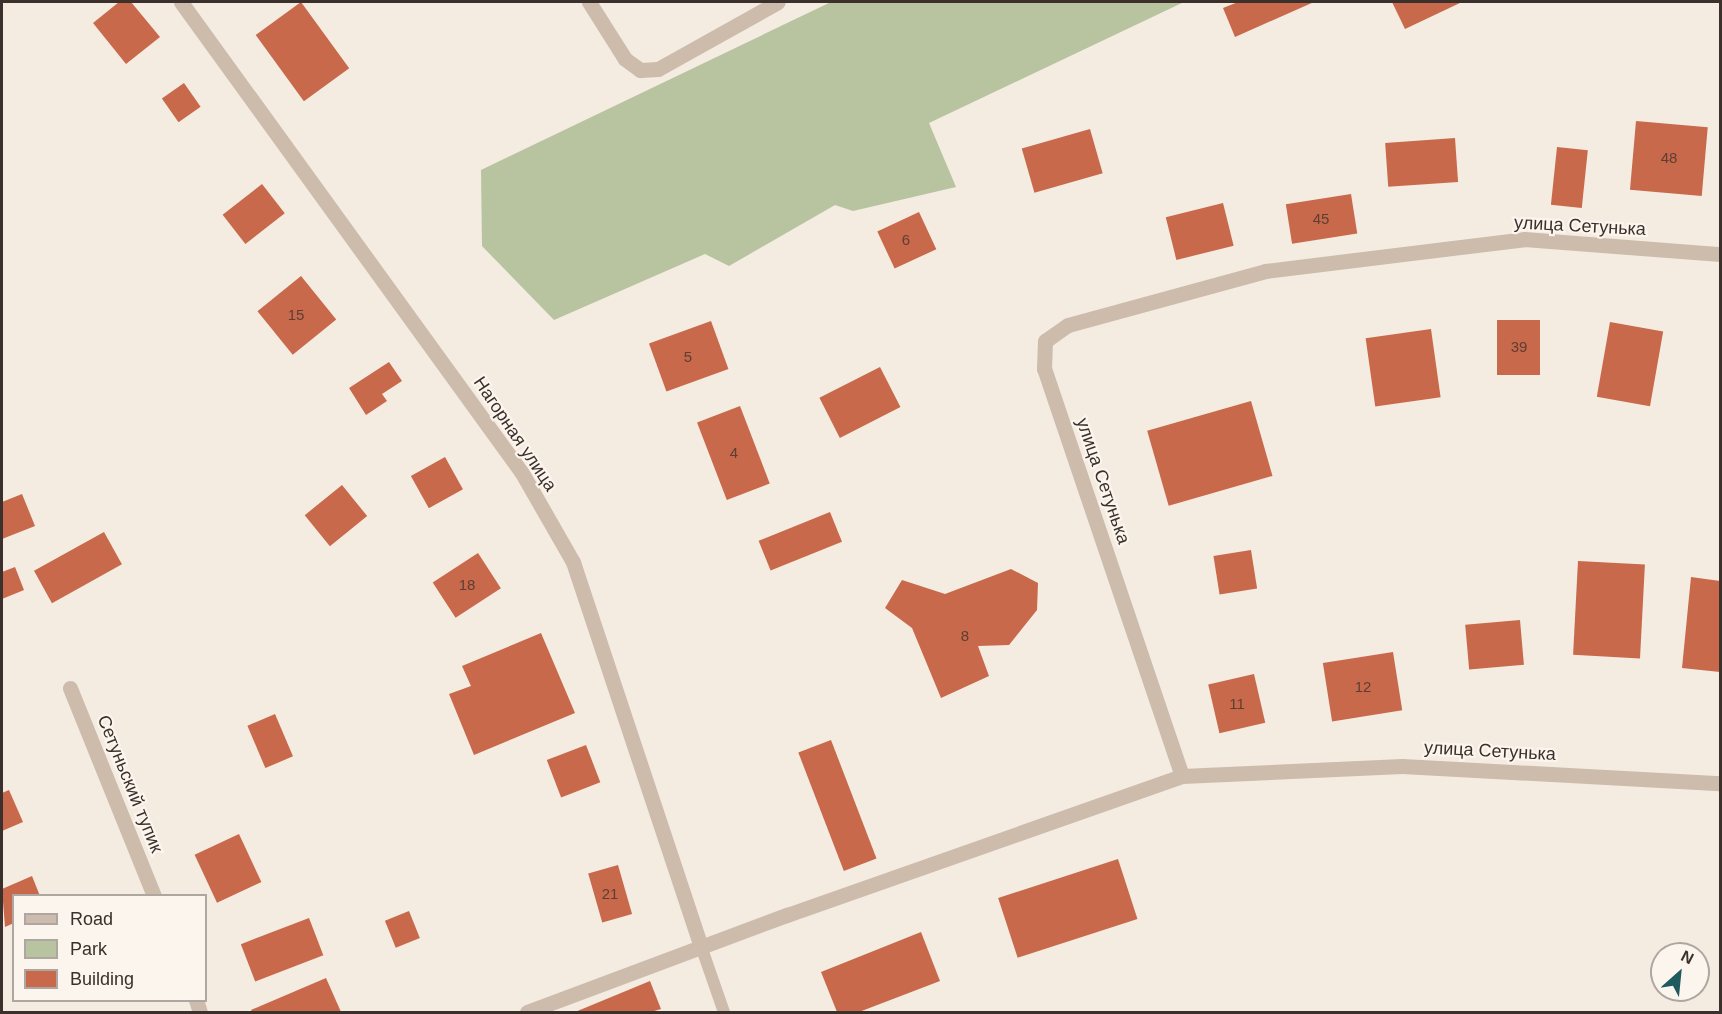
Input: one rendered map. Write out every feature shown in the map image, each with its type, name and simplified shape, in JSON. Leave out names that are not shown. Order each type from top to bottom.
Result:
[{"type":"street","name":"Нагорная улица","points":[[180,2],[522,473],[573,562],[702,950]]},
{"type":"street","points":[[589,2],[625,59],[640,70],[658,69],[778,2]]},
{"type":"street","name":"улица Сетунька","points":[[1720,254],[1524,239],[1265,271],[1068,325],[1045,341],[1044,369],[1182,776],[1402,766],[1720,783]]},
{"type":"street","name":"Сетуньский тупик","points":[[70,688],[153,894]]},
{"type":"street","points":[[527,1012],[702,950],[787,915],[1182,776]]},
{"type":"lane","points":[[702,950],[724,1012]]},
{"type":"green space","points":[[831,2],[1184,2],[929,123],[956,187],[853,211],[835,205],[729,266],[705,254],[554,320],[482,246],[481,170]]},
{"type":"building","points":[[119,2],[131,2],[160,37],[126,64],[93,23]]},
{"type":"building","points":[[301,2],[349,68],[304,101],[256,35]]},
{"type":"building","points":[[1238,2],[1314,2],[1235,37],[1223,8]]},
{"type":"building","points":[[1392,2],[1462,2],[1405,29]]},
{"type":"building","points":[[184,83],[201,107],[179,122],[162,98]]},
{"type":"building","points":[[1636,121],[1708,127],[1702,196],[1630,190]]},
{"type":"building","points":[[1090,129],[1103,173],[1034,193],[1022,149]]},
{"type":"building","points":[[1455,138],[1458,182],[1388,187],[1385,143]]},
{"type":"building","points":[[1557,147],[1588,150],[1582,208],[1551,205]]},
{"type":"building","points":[[262,184],[285,213],[245,244],[223,215]]},
{"type":"building","points":[[1351,194],[1357,234],[1292,244],[1286,204]]},
{"type":"building","points":[[1223,203],[1234,246],[1176,260],[1166,217]]},
{"type":"building","points":[[919,212],[936,249],[895,269],[877,231]]},
{"type":"building","points":[[301,276],[336,320],[293,355],[257,311]]},
{"type":"building","points":[[1497,320],[1540,320],[1540,375],[1497,375]]},
{"type":"building","points":[[711,321],[728,369],[666,391],[649,344]]},
{"type":"building","points":[[1610,322],[1663,331],[1650,406],[1597,397]]},
{"type":"building","points":[[1431,329],[1441,397],[1375,407],[1366,338]]},
{"type":"building","points":[[389,362],[402,381],[382,394],[387,401],[366,415],[349,388]]},
{"type":"building","points":[[880,367],[900,407],[840,438],[819,398]]},
{"type":"building","points":[[1251,401],[1272,476],[1169,506],[1147,431]]},
{"type":"building","points":[[740,406],[770,483],[727,500],[697,422]]},
{"type":"building","points":[[445,457],[463,489],[429,508],[411,476]]},
{"type":"building","points":[[342,485],[367,516],[330,546],[305,515]]},
{"type":"building","points":[[22,494],[35,526],[2,539],[2,502]]},
{"type":"building","points":[[830,512],[842,542],[771,571],[759,541]]},
{"type":"building","points":[[104,532],[122,564],[52,603],[34,571]]},
{"type":"building","points":[[1251,550],[1257,589],[1220,594],[1213,556]]},
{"type":"building","points":[[478,553],[501,588],[456,618],[433,582]]},
{"type":"building","points":[[1578,561],[1645,565],[1640,658],[1573,655]]},
{"type":"building","points":[[15,567],[24,590],[2,599],[2,572]]},
{"type":"building","points":[[1011,569],[1038,583],[1037,610],[1009,645],[978,646],[989,676],[941,698],[912,628],[885,608],[902,580],[945,594]]},
{"type":"building","points":[[1691,577],[1720,581],[1720,672],[1682,668]]},
{"type":"building","points":[[1520,620],[1524,665],[1469,670],[1465,625]]},
{"type":"building","points":[[541,633],[575,713],[474,755],[449,694],[471,686],[462,666]]},
{"type":"building","points":[[1393,652],[1402,710],[1332,721],[1323,663]]},
{"type":"building","points":[[1254,674],[1265,723],[1219,733],[1208,685]]},
{"type":"building","points":[[275,714],[293,756],[265,768],[247,726]]},
{"type":"building","points":[[831,740],[877,859],[844,871],[798,753]]},
{"type":"building","points":[[586,745],[600,782],[561,797],[547,760]]},
{"type":"building","points":[[9,790],[23,822],[2,831],[2,793]]},
{"type":"building","points":[[239,834],[261,882],[217,903],[195,855]]},
{"type":"building","points":[[1118,859],[1137,919],[1018,958],[998,898]]},
{"type":"building","points":[[618,865],[632,914],[602,923],[588,874]]},
{"type":"building","points":[[32,876],[39,894],[12,894],[12,924],[5,927],[2,889]]},
{"type":"building","points":[[409,911],[420,938],[396,948],[385,921]]},
{"type":"building","points":[[309,918],[323,955],[255,982],[241,944]]},
{"type":"building","points":[[921,932],[940,981],[859,1012],[837,1012],[821,972]]},
{"type":"building","points":[[326,978],[341,1012],[252,1012],[251,1010]]},
{"type":"building","points":[[650,981],[661,1009],[651,1012],[575,1012]]}]
